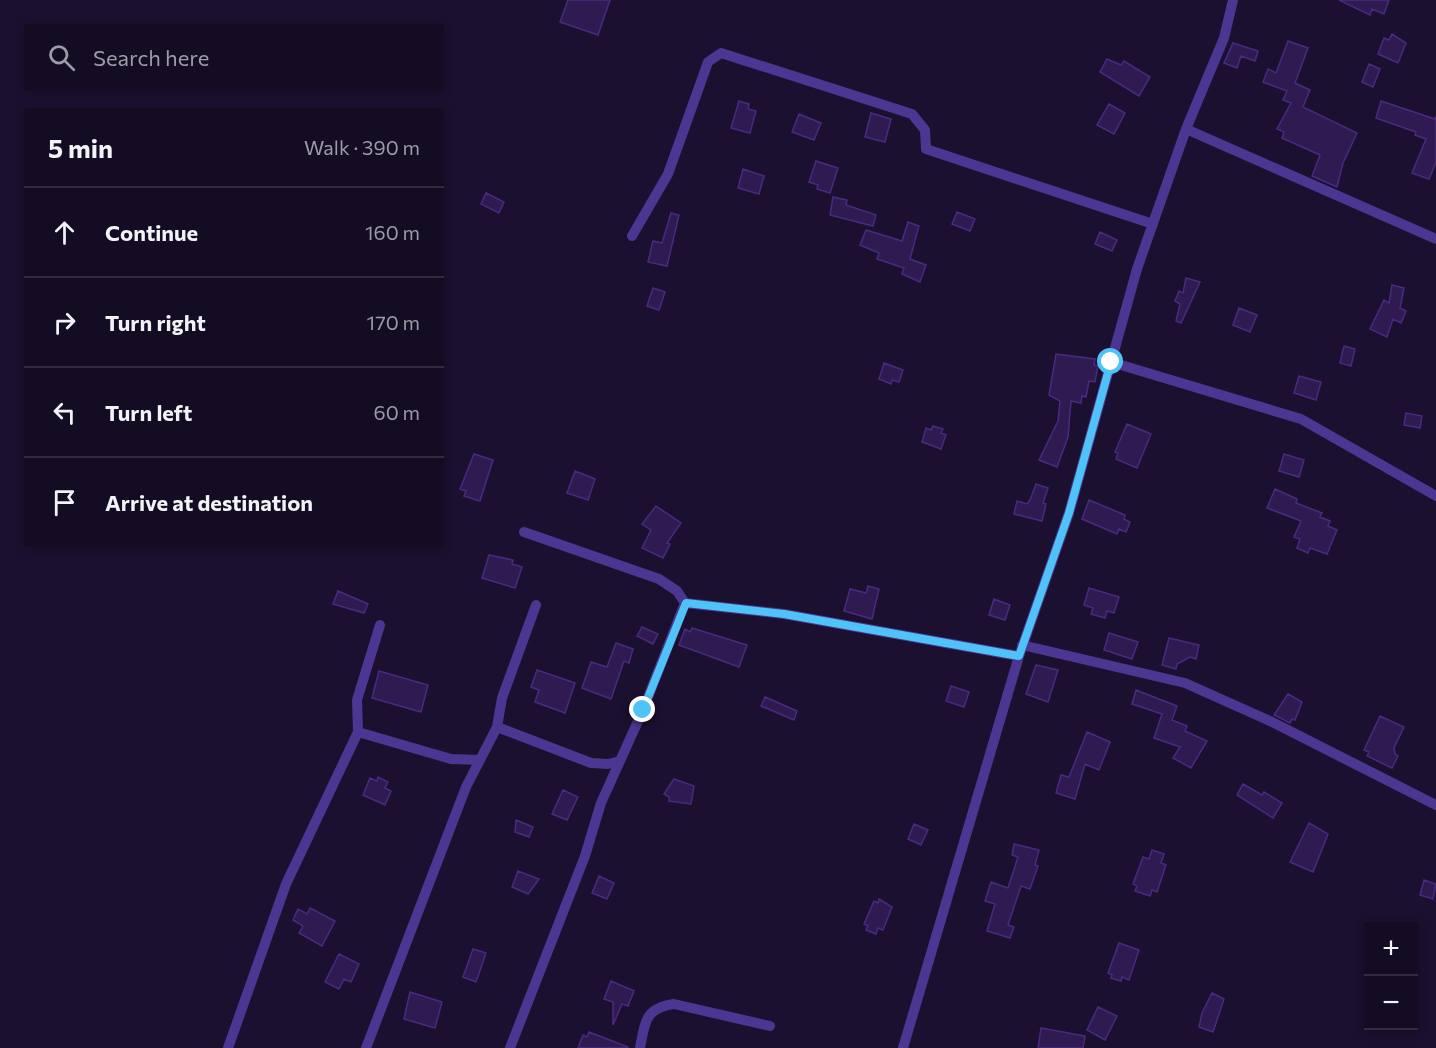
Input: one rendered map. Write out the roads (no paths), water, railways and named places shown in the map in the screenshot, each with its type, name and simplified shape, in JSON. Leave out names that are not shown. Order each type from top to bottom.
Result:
[{"type":"street","points":[[903,1048],[1021,650],[1069,513],[1137,269],[1186,129],[1224,38],[1233,0]]},
{"type":"street","points":[[632,236],[668,174],[708,62],[721,53],[912,114],[925,129],[926,149],[1153,224]]},
{"type":"street","points":[[1186,129],[1436,239]]},
{"type":"street","points":[[1111,362],[1301,419],[1436,496]]},
{"type":"street","points":[[524,532],[659,579],[677,591],[686,603],[784,614],[1021,650],[1185,683],[1270,721],[1436,805]]},
{"type":"street","points":[[510,1048],[585,856],[602,803],[686,603]]},
{"type":"street","points":[[366,1048],[466,787],[497,727],[502,698],[536,605]]},
{"type":"street","points":[[228,1048],[286,884],[358,732],[357,700],[380,625]]},
{"type":"street","points":[[497,727],[591,763],[608,764],[620,761]]},
{"type":"street","points":[[358,732],[451,759],[480,760]]},
{"type":"street","points":[[640,1048],[646,1018],[659,1006],[674,1004],[770,1026]]}]
